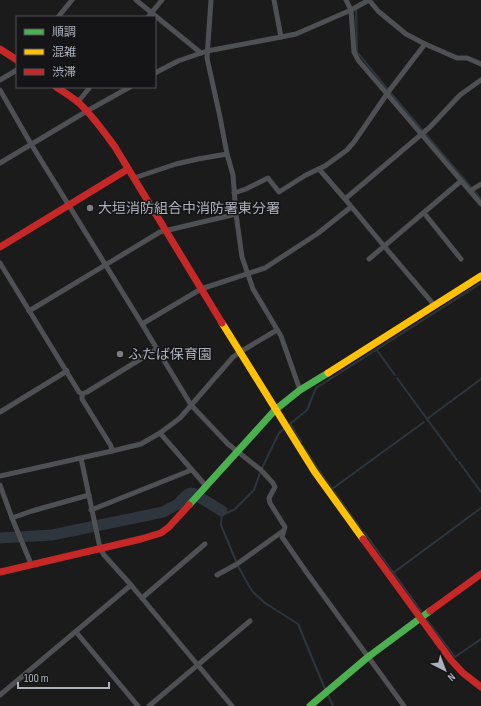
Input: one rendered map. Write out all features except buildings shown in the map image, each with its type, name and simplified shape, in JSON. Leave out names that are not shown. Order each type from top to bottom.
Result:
[{"type":"street","points":[[59,16],[72,0]]},
{"type":"street","points":[[136,0],[150,15],[162,0]]},
{"type":"street","points":[[211,0],[206,58],[233,175],[236,214],[242,257],[253,289],[281,336],[300,390]]},
{"type":"street","points":[[274,0],[282,37]]},
{"type":"street","points":[[346,0],[352,10],[354,52],[358,60],[481,204]]},
{"type":"street","points":[[156,72],[178,61],[207,51],[296,34],[352,10],[369,0],[378,11],[406,34],[457,58],[467,58],[481,64]]},
{"type":"street","points":[[156,19],[201,53]]},
{"type":"street","points":[[234,193],[268,178],[279,192],[306,175],[319,169],[347,150],[425,44]]},
{"type":"street","points":[[0,49],[16,59]]},
{"type":"street","points":[[0,80],[16,71]]},
{"type":"street","points":[[345,199],[430,127],[460,96],[481,80]]},
{"type":"street","points":[[57,88],[78,102],[87,111],[115,147],[275,410],[314,471],[452,660],[463,673],[481,687]]},
{"type":"street","points":[[78,102],[89,88]]},
{"type":"street","points":[[0,163],[128,88]]},
{"type":"street","points":[[0,90],[31,144],[192,405],[228,444],[261,470],[273,483],[275,487],[269,498],[270,503],[285,527],[282,537],[307,574],[404,706]]},
{"type":"street","points":[[134,178],[198,158],[227,154]]},
{"type":"street","points":[[0,247],[128,169]]},
{"type":"street","points":[[319,169],[435,306]]},
{"type":"street","points":[[369,260],[461,181]]},
{"type":"street","points":[[470,191],[481,184]]},
{"type":"street","points":[[142,324],[201,289],[265,268],[305,243],[351,207]]},
{"type":"street","points":[[424,213],[461,259]]},
{"type":"street","points":[[29,311],[160,232],[236,214]]},
{"type":"street","points":[[0,263],[79,392],[82,394],[82,399],[111,446],[112,451]]},
{"type":"street","points":[[0,572],[161,533],[275,410],[300,390],[481,276]]},
{"type":"street","points":[[0,476],[141,444],[160,433],[180,418],[233,357],[277,330]]},
{"type":"street","points":[[82,394],[157,349]]},
{"type":"street","points":[[0,412],[67,371]]},
{"type":"street","points":[[160,433],[206,486]]},
{"type":"street","points":[[81,458],[100,548],[104,555],[232,706]]},
{"type":"street","points":[[91,510],[191,469]]},
{"type":"street","points":[[0,485],[31,564]]},
{"type":"street","points":[[12,518],[89,495]]},
{"type":"street","points":[[217,575],[237,564],[283,530]]},
{"type":"street","points":[[142,598],[205,544]]},
{"type":"street","points":[[310,706],[368,657],[481,574]]},
{"type":"street","points":[[0,695],[131,585]]},
{"type":"street","points":[[149,706],[250,621]]},
{"type":"street","points":[[76,632],[138,706]]},
{"type":"waterway","points":[[356,11],[357,52],[481,199]]},
{"type":"waterway","points":[[236,561],[221,525],[222,511],[227,513],[235,509],[254,490],[261,470],[279,433],[307,410],[316,388],[481,283]]},
{"type":"waterway","points":[[376,349],[395,375]]},
{"type":"waterway","points":[[397,378],[457,460]]},
{"type":"waterway","points":[[427,419],[481,379]]},
{"type":"waterway","points":[[332,489],[424,422]]},
{"type":"waterway","points":[[290,423],[301,442]]},
{"type":"waterway","points":[[303,446],[361,529]]},
{"type":"waterway","points":[[459,462],[481,492]]},
{"type":"waterway","points":[[0,538],[52,535],[163,512],[178,504],[186,495],[193,493]]},
{"type":"waterway","points":[[199,497],[222,511]]},
{"type":"waterway","points":[[393,573],[481,508]]},
{"type":"waterway","points":[[364,532],[421,611]]},
{"type":"waterway","points":[[238,566],[253,592],[265,603],[298,624],[325,689]]},
{"type":"waterway","points":[[427,620],[455,657],[481,639]]},
{"type":"waterway","points":[[328,695],[333,706]]},
{"type":"traffic: fast","points":[[189,505],[275,410],[300,390],[328,373]]},
{"type":"traffic: fast","points":[[310,706],[368,657],[430,611]]},
{"type":"traffic: slow","points":[[328,373],[481,276]]},
{"type":"traffic: slow","points":[[222,323],[314,471],[363,539]]},
{"type":"traffic: jam","points":[[0,49],[16,59]]},
{"type":"traffic: jam","points":[[58,88],[84,108],[115,147],[222,323]]},
{"type":"traffic: jam","points":[[0,247],[128,169]]},
{"type":"traffic: jam","points":[[0,572],[161,533],[169,527],[189,505]]},
{"type":"traffic: jam","points":[[363,539],[451,660],[463,673],[481,687]]},
{"type":"traffic: jam","points":[[430,611],[481,574]]},
{"type":"place","name":"大垣消防組合中消防署東分署","points":[[90,208]]},
{"type":"place","name":"ふたば保育園","points":[[120,354]]}]
